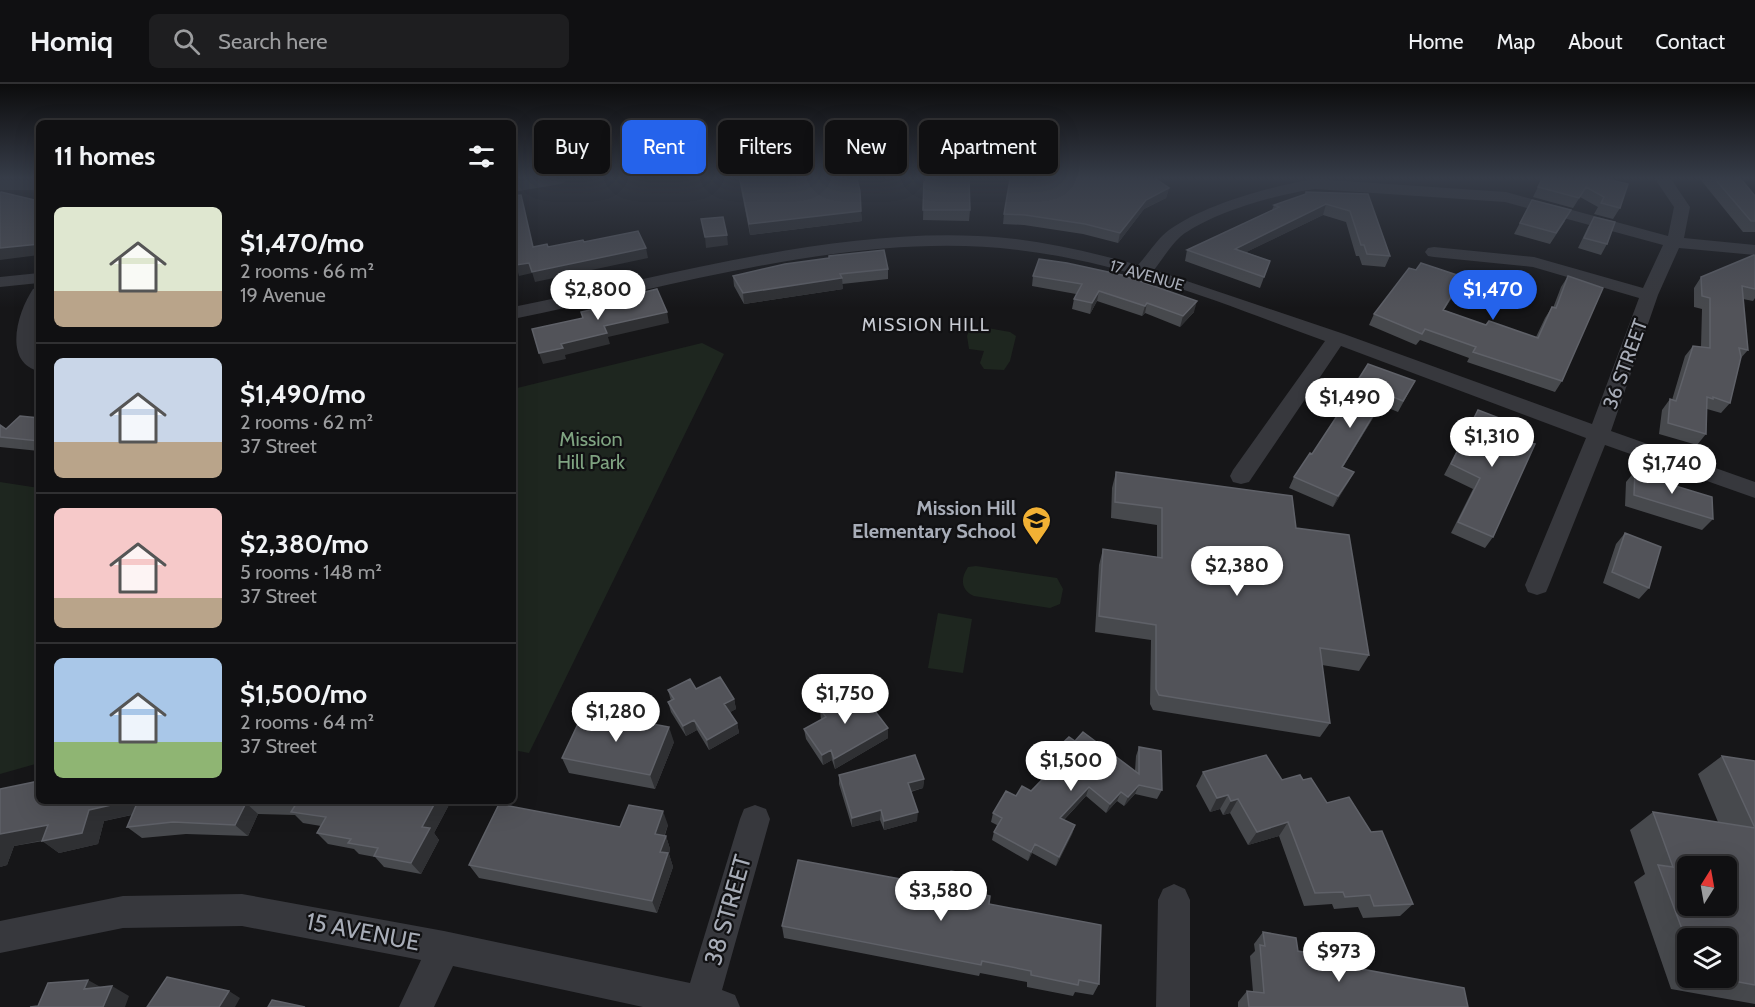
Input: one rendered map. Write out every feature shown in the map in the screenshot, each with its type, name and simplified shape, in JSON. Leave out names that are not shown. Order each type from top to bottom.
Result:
[{"type":"street","points":[[1143,271],[1174,234],[1195,222]]},
{"type":"street","points":[[1598,222],[1672,242],[1755,250]]},
{"type":"street","name":"36 STREET","points":[[1537,585],[1598,436],[1649,295],[1677,234],[1679,222]]},
{"type":"street","name":"17 AVENUE","points":[[516,312],[810,252],[895,241],[981,241],[1053,250],[1143,271],[1464,383],[1598,436],[1755,489]]},
{"type":"street","points":[[1434,252],[1534,262],[1649,295]]},
{"type":"street","points":[[0,282],[36,278]]},
{"type":"street","points":[[36,300],[24,329],[29,356],[36,362]]},
{"type":"street","points":[[1241,476],[1337,338]]},
{"type":"street","name":"38 STREET","points":[[712,1005],[755,819]]},
{"type":"street","points":[[1173,1007],[1174,900]]},
{"type":"street","name":"15 AVENUE","points":[[0,937],[123,912],[242,910],[444,948],[712,1005]]},
{"type":"street","points":[[416,1007],[444,948]]},
{"type":"green space","points":[[982,327],[1010,332],[1016,336],[1010,361],[1004,370],[984,369],[980,363],[984,351],[969,349],[967,336],[969,331]]},
{"type":"green space","name":"Mission Hill Park","points":[[702,343],[724,354],[529,753],[516,751],[516,388]]},
{"type":"green space","points":[[0,482],[36,488],[36,764],[0,774]]},
{"type":"green space","points":[[976,566],[1057,578],[1063,589],[1060,604],[1050,608],[974,596],[966,591],[963,580],[968,567]]},
{"type":"green space","points":[[938,613],[972,619],[963,673],[928,668]]},
{"type":"building","points":[[0,222],[36,222],[36,244],[0,248]]},
{"type":"building","points":[[516,222],[527,222],[533,247],[547,244],[548,247],[583,240],[584,242],[638,231],[646,248],[532,272],[529,263],[516,265]]},
{"type":"building","points":[[702,222],[724,222],[727,235],[705,237]]},
{"type":"building","points":[[1072,222],[1129,222],[1120,233]]},
{"type":"building","points":[[1247,222],[1289,222],[1235,249],[1270,261],[1264,277],[1187,250]]},
{"type":"building","points":[[1354,222],[1378,222],[1390,256],[1367,254],[1364,245],[1361,245]]},
{"type":"building","points":[[1520,222],[1563,222],[1556,233]]},
{"type":"building","points":[[1592,222],[1615,222],[1607,244],[1584,238]]},
{"type":"building","points":[[884,250],[888,269],[840,274],[842,278],[743,293],[733,276],[785,264],[829,258],[829,256]]},
{"type":"building","points":[[1754,255],[1755,289],[1742,286],[1748,350],[1739,348],[1741,357],[1730,403],[1707,397],[1706,434],[1668,423],[1670,399],[1676,401],[1693,346],[1710,348],[1710,298],[1702,296],[1701,277]]},
{"type":"building","points":[[1039,259],[1122,275],[1197,301],[1183,316],[1147,303],[1145,306],[1099,291],[1092,303],[1074,299],[1082,284],[1033,276]]},
{"type":"building","points":[[1421,263],[1463,277],[1443,310],[1486,325],[1489,321],[1538,338],[1552,307],[1556,308],[1568,276],[1603,288],[1562,381],[1473,352],[1476,347],[1425,329],[1422,334],[1374,314],[1409,268],[1416,270]]},
{"type":"building","points":[[657,289],[667,312],[604,326],[607,333],[561,344],[563,348],[539,353],[532,329],[583,318],[581,312],[630,301],[629,296]]},
{"type":"building","points":[[1368,364],[1415,381],[1403,401],[1386,394],[1342,467],[1354,472],[1338,496],[1294,477],[1358,384],[1356,383]]},
{"type":"building","points":[[1478,410],[1533,431],[1528,442],[1535,444],[1493,537],[1458,522],[1480,478],[1451,464]]},
{"type":"building","points":[[20,416],[36,418],[36,441],[0,437],[0,425],[6,429]]},
{"type":"building","points":[[1635,471],[1712,497],[1713,519],[1634,495]]},
{"type":"building","points":[[1116,472],[1292,496],[1296,528],[1349,535],[1369,655],[1320,648],[1330,723],[1159,695],[1156,689],[1156,625],[1099,616],[1103,549],[1162,558],[1162,508],[1115,502]]},
{"type":"building","points":[[1625,533],[1661,547],[1649,588],[1612,572]]},
{"type":"building","points":[[720,677],[734,699],[724,704],[737,723],[707,740],[694,720],[683,726],[668,702],[674,699],[668,690],[690,679],[696,689]]},
{"type":"building","points":[[855,690],[862,700],[865,698],[888,728],[834,759],[831,750],[822,755],[804,729],[826,717],[820,709]]},
{"type":"building","points":[[584,711],[669,727],[650,775],[562,758]]},
{"type":"building","points":[[1083,732],[1139,774],[1139,747],[1161,751],[1162,790],[1139,785],[1128,797],[1121,792],[1110,804],[1089,787],[1060,818],[1075,825],[1059,857],[1035,844],[1031,852],[994,832],[1002,818],[993,813],[1006,791],[1016,796],[1022,786],[1031,791],[1062,759],[1053,752],[1069,737],[1075,741]]},
{"type":"building","points":[[915,755],[924,779],[908,783],[918,812],[884,821],[881,810],[852,818],[839,775]]},
{"type":"building","points":[[1266,755],[1282,780],[1300,775],[1303,780],[1311,778],[1327,803],[1349,797],[1371,832],[1382,831],[1413,904],[1374,906],[1370,895],[1345,897],[1343,892],[1315,893],[1288,822],[1257,832],[1238,799],[1231,801],[1228,795],[1217,798],[1203,772]]},
{"type":"building","points":[[1722,756],[1755,761],[1755,828]]},
{"type":"building","points":[[36,782],[36,804],[116,804],[89,810],[82,833],[42,841],[48,825],[0,834],[0,789]]},
{"type":"building","points":[[137,804],[246,804],[235,825],[173,822],[127,827]]},
{"type":"building","points":[[296,804],[434,804],[422,827],[430,828],[411,863],[374,856],[378,848],[348,843],[351,839],[317,833],[326,817],[291,812]]},
{"type":"building","points":[[499,804],[620,827],[629,805],[663,811],[655,834],[666,836],[660,852],[668,853],[652,901],[469,865]]},
{"type":"building","points":[[1653,812],[1755,828],[1755,985],[1737,982],[1737,928],[1682,928],[1677,916],[1737,916],[1737,856],[1677,856],[1677,916],[1658,865],[1673,867]]},
{"type":"building","points":[[798,860],[949,888],[951,871],[976,876],[974,892],[990,896],[989,904],[1101,925],[1099,984],[1079,980],[1078,985],[1031,975],[1031,971],[982,961],[981,965],[782,926]]},
{"type":"building","points":[[1263,932],[1296,938],[1298,951],[1339,959],[1340,965],[1464,988],[1468,1007],[1249,1007],[1247,991],[1264,993],[1260,945],[1265,946]]},
{"type":"building","points":[[167,977],[229,991],[219,1007],[147,1007]]},
{"type":"building","points":[[88,980],[84,989],[112,986],[103,1007],[30,1007],[38,1006],[48,983]]},
{"type":"building","points":[[272,1000],[305,1007],[268,1007]]},
{"type":"place","name":"Mission Hill Elementary School","points":[[1037,546]]},
{"type":"district","name":"MISSION HILL","points":[[926,325]]}]
